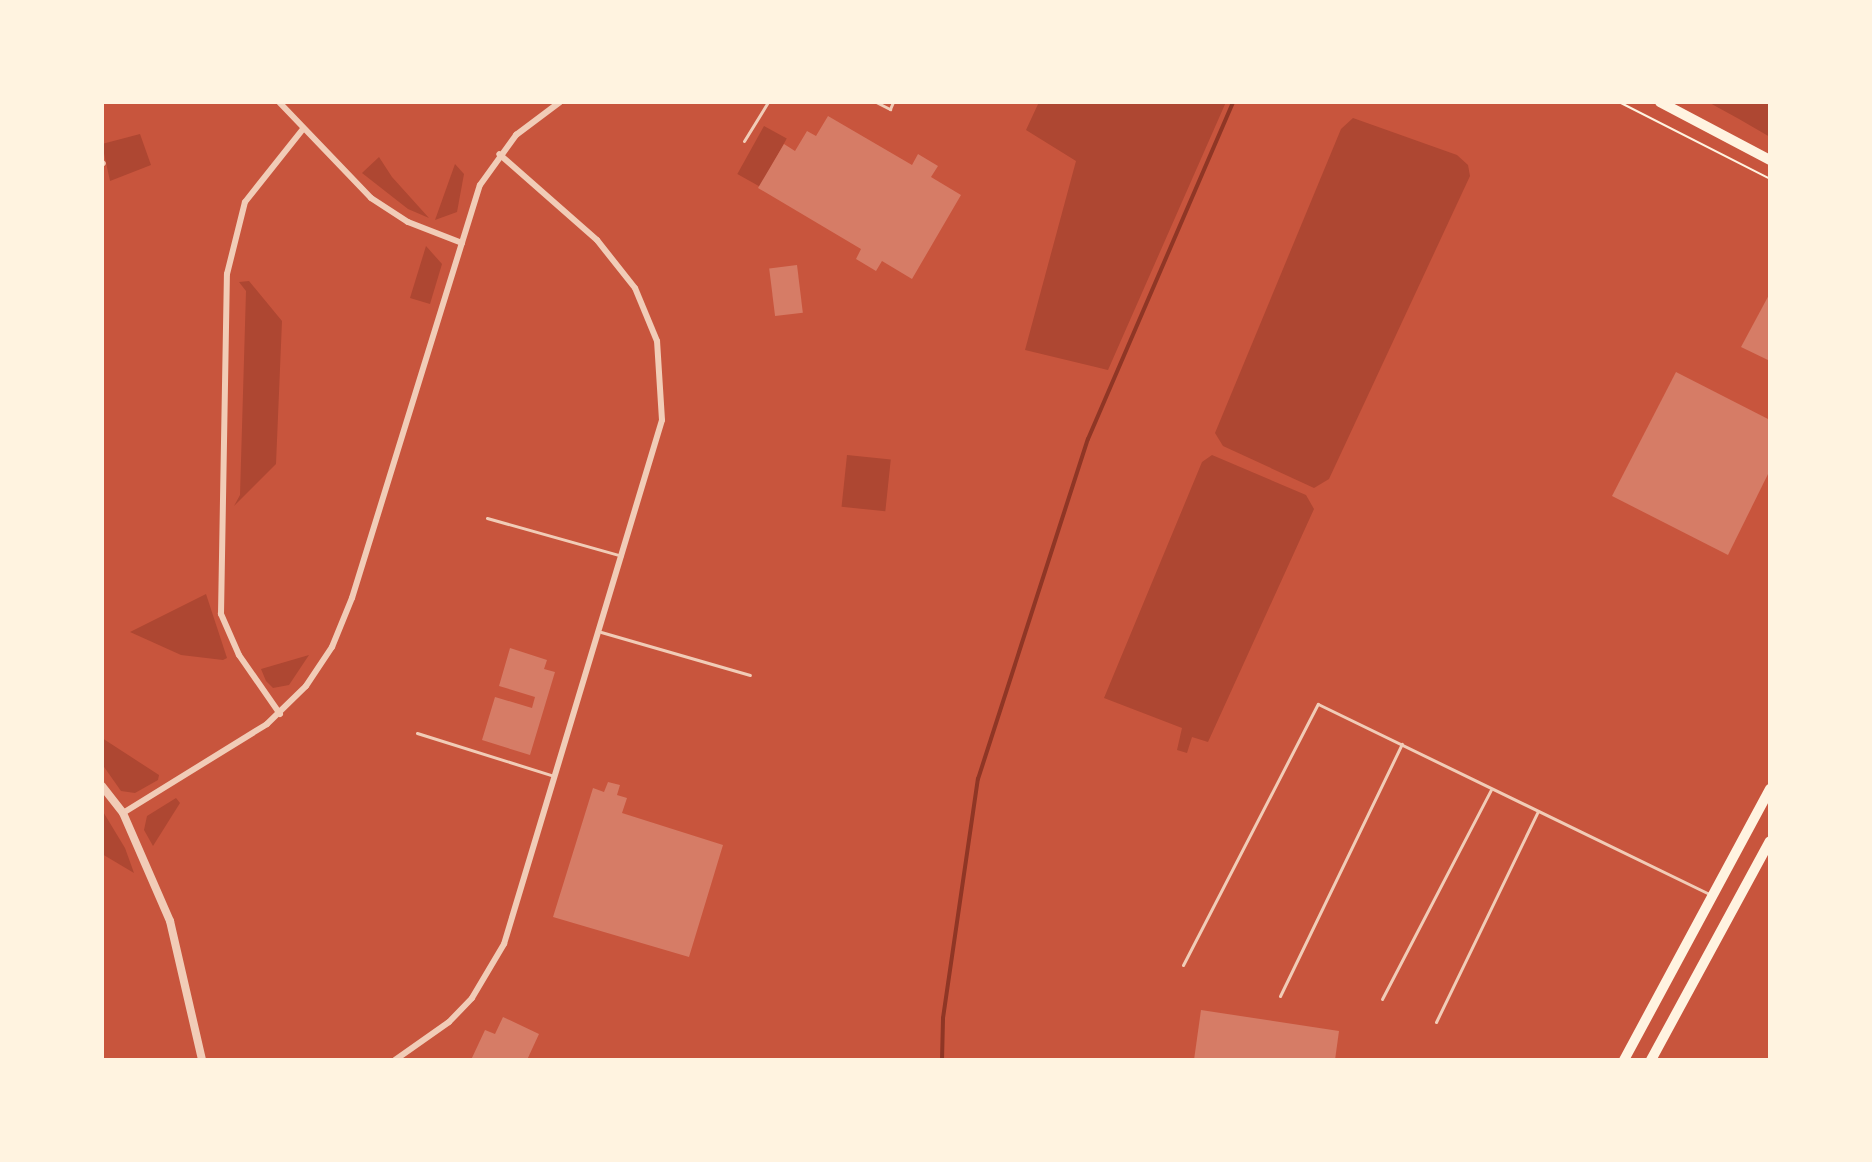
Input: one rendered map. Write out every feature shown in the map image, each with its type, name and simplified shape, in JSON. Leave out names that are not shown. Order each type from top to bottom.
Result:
[{"type":"main road","points":[[1660,102],[1770,160]]},
{"type":"main road","points":[[1624,1060],[1770,789]]},
{"type":"main road","points":[[1651,1060],[1770,841]]},
{"type":"street","points":[[279,102],[385,209],[462,243]]},
{"type":"street","points":[[123,813],[280,714],[332,647],[352,598],[480,185],[499,154],[560,102]]},
{"type":"street","points":[[280,714],[239,655],[221,614],[227,287],[232,244],[245,202],[303,129]]},
{"type":"street","points":[[395,1060],[449,1022],[489,974],[504,944],[601,632],[662,420],[654,332],[635,288],[610,253],[499,154]]},
{"type":"street","points":[[102,786],[123,813],[170,921],[202,1060]]},
{"type":"lane","points":[[744,141],[768,102]]},
{"type":"lane","points":[[876,102],[890,109],[893,102]]},
{"type":"lane","points":[[487,518],[622,556]]},
{"type":"lane","points":[[601,632],[750,675]]},
{"type":"lane","points":[[1183,965],[1318,704],[1712,896]]},
{"type":"lane","points":[[417,733],[556,776]]},
{"type":"lane","points":[[1280,996],[1403,744]]},
{"type":"lane","points":[[1382,999],[1492,788]]},
{"type":"lane","points":[[1436,1022],[1538,811]]},
{"type":"path","points":[[1619,102],[1770,179]]},
{"type":"shaded area","points":[[1039,102],[1226,102],[1108,370],[1025,350],[1076,161],[1026,130]]},
{"type":"shaded area","points":[[1708,102],[1770,102],[1770,137],[1739,119]]},
{"type":"shaded area","points":[[1353,118],[1457,155],[1468,165],[1470,176],[1329,479],[1314,488],[1223,446],[1215,433],[1341,129]]},
{"type":"shaded area","points":[[764,126],[787,139],[760,187],[737,174]]},
{"type":"shaded area","points":[[140,134],[151,165],[110,181],[102,144]]},
{"type":"shaded area","points":[[379,157],[392,177],[429,218],[408,209],[362,173]]},
{"type":"shaded area","points":[[455,164],[464,174],[457,212],[435,220]]},
{"type":"shaded area","points":[[426,246],[442,264],[430,304],[410,298]]},
{"type":"shaded area","points":[[249,281],[282,321],[276,464],[234,506],[240,495],[246,291],[239,282]]},
{"type":"shaded area","points":[[847,455],[891,460],[885,511],[842,507]]},
{"type":"shaded area","points":[[1212,455],[1306,495],[1314,509],[1208,742],[1192,737],[1187,753],[1177,750],[1182,728],[1104,698],[1202,462]]},
{"type":"shaded area","points":[[206,594],[227,658],[223,660],[181,655],[130,632]]},
{"type":"shaded area","points":[[309,655],[289,685],[273,688],[266,681],[261,669]]},
{"type":"shaded area","points":[[102,738],[159,775],[158,780],[135,793],[121,791],[102,764]]},
{"type":"shaded area","points":[[176,798],[180,803],[153,846],[144,830],[147,816]]},
{"type":"shaded area","points":[[102,810],[125,848],[134,873],[102,854]]},
{"type":"building","points":[[828,116],[912,165],[918,154],[938,166],[931,177],[961,195],[912,279],[882,261],[876,271],[856,259],[861,249],[758,188],[784,144],[795,151],[807,131],[816,136]]},
{"type":"building","points":[[797,265],[803,313],[775,316],[769,268]]},
{"type":"building","points":[[1770,293],[1770,361],[1741,347]]},
{"type":"building","points":[[1676,372],[1770,420],[1770,470],[1728,555],[1612,496]]},
{"type":"building","points":[[510,648],[547,660],[544,669],[555,672],[530,755],[482,740],[495,697],[532,708],[535,697],[499,686]]},
{"type":"building","points":[[608,782],[620,785],[617,795],[627,798],[622,813],[723,845],[689,957],[553,917],[593,788],[604,792]]},
{"type":"building","points":[[1201,1010],[1339,1031],[1335,1060],[1194,1060]]},
{"type":"building","points":[[503,1017],[539,1034],[527,1060],[471,1060],[485,1030],[495,1034]]},
{"type":"waterway","points":[[942,1060],[943,1018],[978,779],[1088,439],[1233,102]]}]
